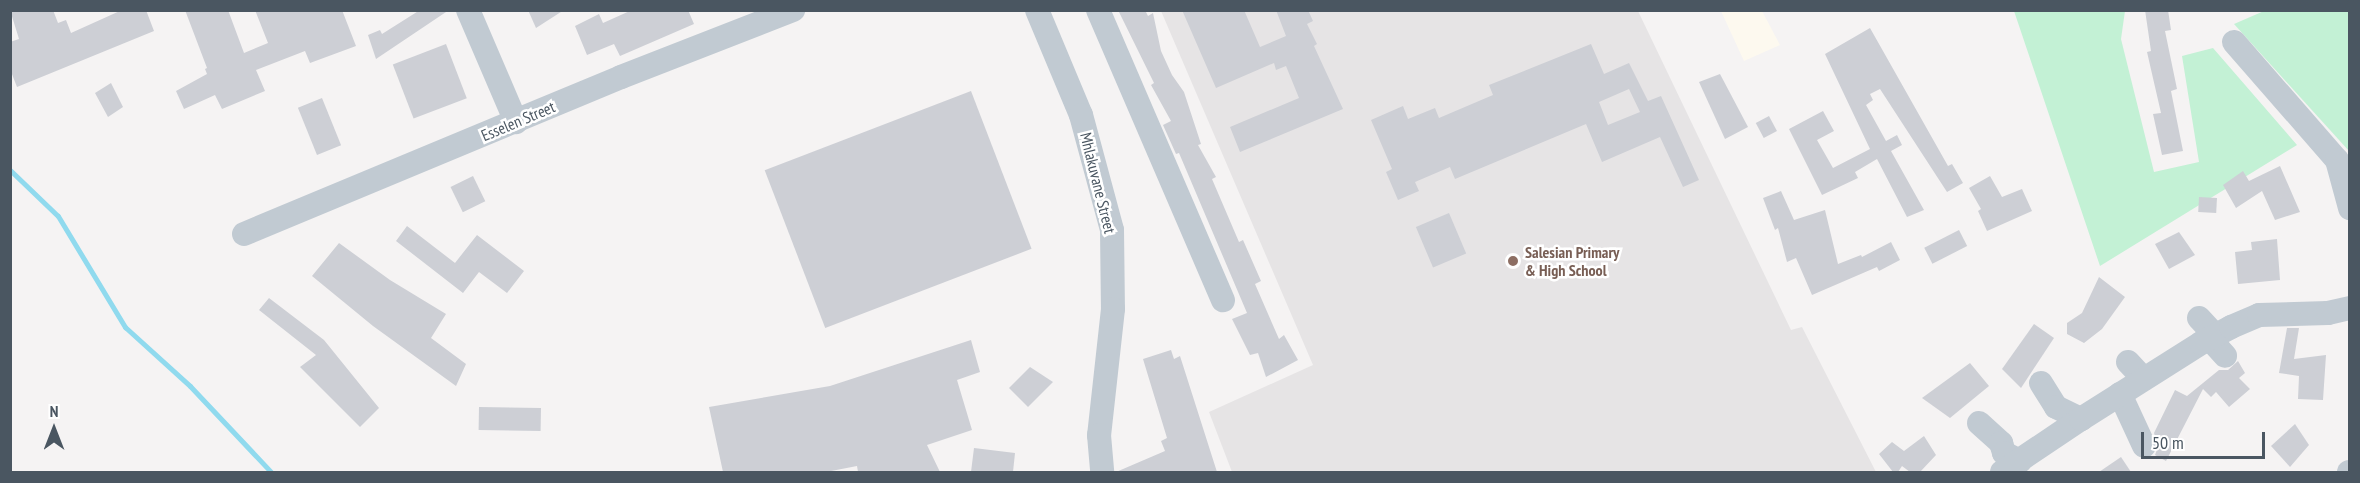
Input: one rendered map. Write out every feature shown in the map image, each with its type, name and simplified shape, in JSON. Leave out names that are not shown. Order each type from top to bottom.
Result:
[{"type":"street","points":[[468,10],[516,122]]},
{"type":"street","name":"Esselen Street","points":[[244,234],[793,10]]},
{"type":"street","name":"Mhlakuvane Street","points":[[1037,10],[1081,116],[1112,230],[1113,309],[1099,435],[1102,472]]},
{"type":"street","points":[[1098,10],[1223,300]]},
{"type":"street","points":[[2234,42],[2337,160],[2349,208]]},
{"type":"street","points":[[1978,423],[2001,443],[2004,453],[2021,466],[2081,419],[2120,394],[2136,371],[2212,337],[2255,305],[2296,324],[2349,308]]},
{"type":"street","points":[[2041,383],[2056,407],[2081,419]]},
{"type":"street","points":[[2120,394],[2144,446]]},
{"type":"shaded area","name":"Salesian Primary & High School","points":[[1161,11],[1638,11],[1791,330],[1802,327],[1876,472],[1232,472],[1209,412],[1313,365]]},
{"type":"shaded area","points":[[1721,11],[1762,11],[1780,45],[1744,61]]},
{"type":"green space","points":[[2014,11],[2125,11],[2121,39],[2154,172],[2199,162],[2182,56],[2213,48],[2297,145],[2100,266]]},
{"type":"green space","points":[[2264,11],[2349,11],[2349,151],[2234,24]]},
{"type":"building","points":[[10,10],[53,10],[58,23],[66,20],[71,33],[122,10],[146,10],[154,31],[17,87],[10,69],[10,42],[19,39]]},
{"type":"building","points":[[185,10],[228,10],[244,53],[268,43],[255,10],[342,10],[356,46],[310,63],[305,51],[256,70],[265,91],[222,109],[215,95],[184,109],[176,91],[207,74],[205,69],[207,68]]},
{"type":"building","points":[[420,10],[449,10],[376,59],[368,35],[380,30],[382,34]]},
{"type":"building","points":[[528,10],[564,10],[536,28]]},
{"type":"building","points":[[632,10],[688,10],[694,24],[620,56],[614,44],[587,55],[575,26],[599,14],[603,23]]},
{"type":"building","points":[[1118,10],[1145,10],[1148,16],[1153,13],[1161,51],[1172,75],[1184,92],[1201,144],[1198,145],[1216,177],[1212,179],[1239,242],[1243,240],[1261,281],[1255,284],[1279,339],[1284,335],[1298,360],[1266,377],[1258,353],[1250,355],[1232,319],[1247,313],[1179,153],[1176,154],[1163,125],[1171,121],[1151,85],[1154,83]]},
{"type":"building","points":[[1182,10],[1244,10],[1260,47],[1286,36],[1276,10],[1308,10],[1313,21],[1307,24],[1317,44],[1314,46],[1343,109],[1240,152],[1230,127],[1299,98],[1286,66],[1276,70],[1274,63],[1216,88]]},
{"type":"building","points":[[2145,10],[2168,10],[2171,30],[2165,31],[2177,89],[2171,91],[2183,151],[2162,155],[2153,114],[2161,113],[2147,52],[2151,51]]},
{"type":"building","points":[[1870,28],[1948,166],[1952,164],[1963,183],[1947,192],[1880,89],[1870,94],[1873,100],[1866,105],[1886,141],[1897,135],[1902,145],[1891,151],[1924,210],[1907,217],[1877,159],[1855,172],[1858,178],[1822,195],[1789,129],[1823,111],[1834,131],[1817,140],[1833,168],[1870,149],[1825,54]]},
{"type":"building","points":[[446,44],[467,98],[414,119],[393,64]]},
{"type":"building","points":[[1591,44],[1604,74],[1629,63],[1648,101],[1661,96],[1699,180],[1683,187],[1660,137],[1602,162],[1586,124],[1455,179],[1450,167],[1415,182],[1419,191],[1398,200],[1386,172],[1392,169],[1371,120],[1403,106],[1408,119],[1435,108],[1439,118],[1493,95],[1489,85]],"holes":[[[1629,89],[1640,112],[1608,125],[1599,102]]]},
{"type":"building","points":[[1720,74],[1748,127],[1725,139],[1699,82]]},
{"type":"building","points":[[111,83],[123,107],[108,117],[95,93]]},
{"type":"building","points":[[971,91],[1032,249],[825,328],[765,170]]},
{"type":"building","points":[[322,98],[341,145],[317,155],[298,108]]},
{"type":"building","points":[[1769,116],[1777,131],[1764,138],[1756,123]]},
{"type":"building","points":[[2280,166],[2300,212],[2275,220],[2262,191],[2236,208],[2223,185],[2243,171],[2249,181]]},
{"type":"building","points":[[473,176],[485,201],[463,212],[451,187]]},
{"type":"building","points":[[1990,176],[2002,197],[2022,189],[2032,211],[1987,231],[1978,211],[1981,209],[1969,188]]},
{"type":"building","points":[[1781,191],[1794,220],[1825,210],[1838,264],[1861,255],[1862,257],[1891,242],[1900,260],[1879,271],[1877,267],[1812,295],[1796,258],[1787,262],[1778,228],[1775,230],[1763,198]]},
{"type":"building","points":[[2199,197],[2217,198],[2216,213],[2198,212]]},
{"type":"building","points":[[1449,213],[1466,254],[1433,268],[1416,227]]},
{"type":"building","points":[[407,226],[455,263],[477,235],[524,271],[507,293],[479,272],[463,293],[396,241]]},
{"type":"building","points":[[1959,230],[1967,246],[1932,264],[1924,248]]},
{"type":"building","points":[[2179,232],[2195,255],[2169,269],[2155,244]]},
{"type":"building","points":[[2277,239],[2280,280],[2238,284],[2235,252],[2252,250],[2251,242]]},
{"type":"building","points":[[339,243],[390,280],[446,314],[431,338],[466,364],[456,386],[373,326],[312,276]]},
{"type":"building","points":[[2099,277],[2125,297],[2102,329],[2084,343],[2067,334],[2067,323],[2082,313]]},
{"type":"building","points":[[269,298],[324,340],[379,408],[360,427],[300,367],[316,355],[259,310]]},
{"type":"building","points":[[2034,324],[2054,338],[2021,388],[2002,369]]},
{"type":"building","points":[[2287,328],[2299,328],[2294,359],[2326,355],[2323,400],[2298,399],[2299,376],[2279,373]]},
{"type":"building","points":[[971,340],[980,372],[957,380],[972,430],[927,445],[940,472],[858,472],[857,466],[826,472],[723,472],[709,407],[830,386]]},
{"type":"building","points":[[1171,350],[1174,359],[1180,356],[1217,472],[1116,472],[1165,451],[1161,441],[1167,438],[1143,359]]},
{"type":"building","points":[[2238,361],[2245,373],[2239,378],[2250,389],[2229,407],[2216,392],[2211,397],[2203,389],[2166,461],[2155,455],[2158,447],[2154,433],[2175,390],[2187,396],[2219,370],[2228,370]]},
{"type":"building","points":[[1970,363],[1989,386],[1950,418],[1922,398]]},
{"type":"building","points":[[1030,367],[1053,382],[1028,407],[1009,388]]},
{"type":"building","points":[[479,407],[541,408],[541,431],[479,430]]},
{"type":"building","points":[[2295,424],[2309,445],[2290,467],[2271,446]]},
{"type":"building","points":[[1924,436],[1936,455],[1920,472],[1910,472],[1902,466],[1898,472],[1893,472],[1879,454],[1892,442],[1904,451]]},
{"type":"building","points":[[974,448],[1015,453],[1013,472],[971,472]]},
{"type":"building","points":[[2121,457],[2131,472],[2099,472]]},
{"type":"waterway","points":[[10,170],[58,216],[125,327],[190,386],[271,472]]},
{"type":"place","name":"Salesian Primary & High School","points":[[1513,261]]}]
